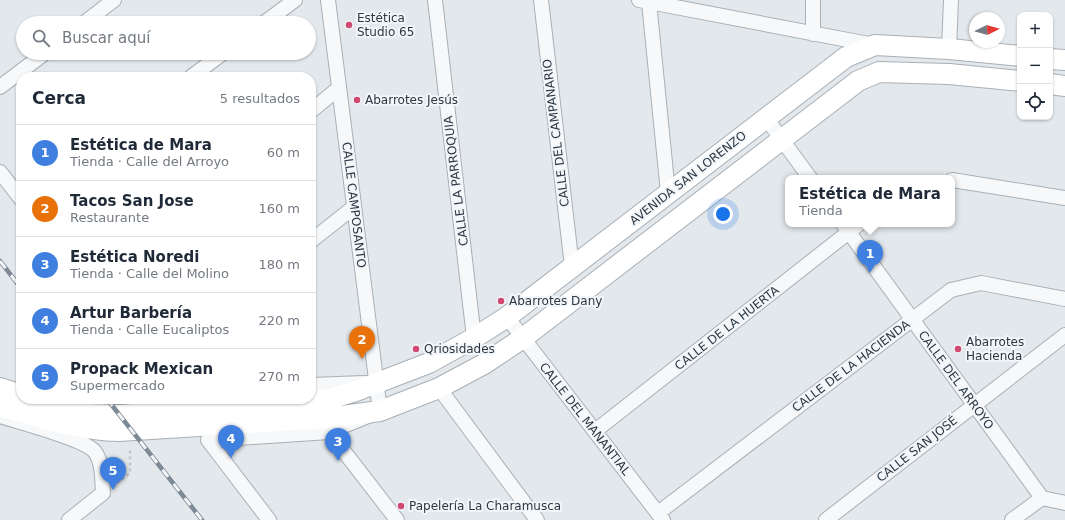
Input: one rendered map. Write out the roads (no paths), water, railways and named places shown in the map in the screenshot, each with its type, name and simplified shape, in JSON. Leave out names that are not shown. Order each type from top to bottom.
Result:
[{"type":"street","points":[[93,16],[114,0]]},
{"type":"street","points":[[273,16],[295,0]]},
{"type":"street","name":"CALLE CAMPOSANTO","points":[[328,0],[380,411]]},
{"type":"street","name":"CALLE LA PARROQUIA","points":[[435,0],[474,338]]},
{"type":"street","name":"CALLE DEL CAMPANARIO","points":[[541,0],[572,267]]},
{"type":"street","points":[[813,0],[813,34]]},
{"type":"street","points":[[949,48],[951,0]]},
{"type":"street","points":[[668,193],[644,1],[875,45],[879,72]]},
{"type":"street","name":"AVENIDA SAN LORENZO","points":[[316,402],[342,396],[429,363],[474,338],[507,317],[846,57],[875,45],[949,48],[1017,56]]},
{"type":"street","points":[[1053,59],[1065,60]]},
{"type":"street","points":[[20,72],[36,60]]},
{"type":"street","points":[[197,72],[213,60]]},
{"type":"street","name":"AVENIDA SAN LORENZO","points":[[269,520],[208,440],[328,425],[380,411],[439,388],[484,364],[523,338],[858,81],[879,72],[949,74],[1017,81]]},
{"type":"street","points":[[0,87],[16,75]]},
{"type":"street","points":[[1053,84],[1065,86]]},
{"type":"street","points":[[316,107],[339,88]]},
{"type":"street","points":[[766,118],[808,175]]},
{"type":"street","points":[[0,172],[16,193]]},
{"type":"street","points":[[955,180],[1065,198]]},
{"type":"street","points":[[316,237],[354,207]]},
{"type":"street","points":[[636,218],[653,238]]},
{"type":"street","name":"CALLE DEL ARROYO","points":[[850,227],[912,319],[1042,498]]},
{"type":"street","name":"CALLE DE LA HUERTA","points":[[595,431],[850,227]]},
{"type":"street","name":"CALLE DE LA HACIENDA","points":[[661,517],[912,319],[952,290],[981,283],[1065,299]]},
{"type":"street","name":"CALLE DEL MANANTIAL","points":[[507,317],[661,517]]},
{"type":"street","name":"CALLE SAN JOSÉ","points":[[826,520],[1065,335]]},
{"type":"street","name":"AVENIDA SAN LORENZO","points":[[316,385],[376,383]]},
{"type":"street","points":[[0,388],[16,393]]},
{"type":"street","points":[[439,388],[537,520]]},
{"type":"street","name":"AVENIDA SAN LORENZO","points":[[52,404],[93,414],[112,415],[268,413],[328,425]]},
{"type":"street","name":"AVENIDA SAN LORENZO","points":[[1,415],[91,430],[119,431],[268,413],[308,404]]},
{"type":"street","name":"AVENIDA SAN LORENZO","points":[[1,415],[77,441],[95,451],[101,468],[103,493],[69,520]]},
{"type":"street","points":[[328,425],[398,520]]},
{"type":"street","points":[[1012,520],[1042,498],[1065,503]]},
{"type":"railway","points":[[0,261],[16,282]]},
{"type":"railway","points":[[111,404],[202,520]]},
{"type":"place","name":"Estética Studio 65","points":[[349,25]]},
{"type":"place","name":"Abarrotes Jesús","points":[[357,100]]},
{"type":"place","name":"Estética de Mara","points":[[870,273]]},
{"type":"place","name":"Abarrotes Dany","points":[[501,301]]},
{"type":"place","name":"Qriosidades","points":[[416,349]]},
{"type":"place","name":"Abarrotes Hacienda","points":[[958,349]]},
{"type":"place","name":"Tacos San Jose","points":[[362,359]]},
{"type":"place","name":"Artur Barbería","points":[[231,458]]},
{"type":"place","name":"Estética Noredi","points":[[338,461]]},
{"type":"place","name":"Propack Mexican","points":[[113,490]]},
{"type":"place","name":"Papelería La Charamusca","points":[[401,506]]}]
